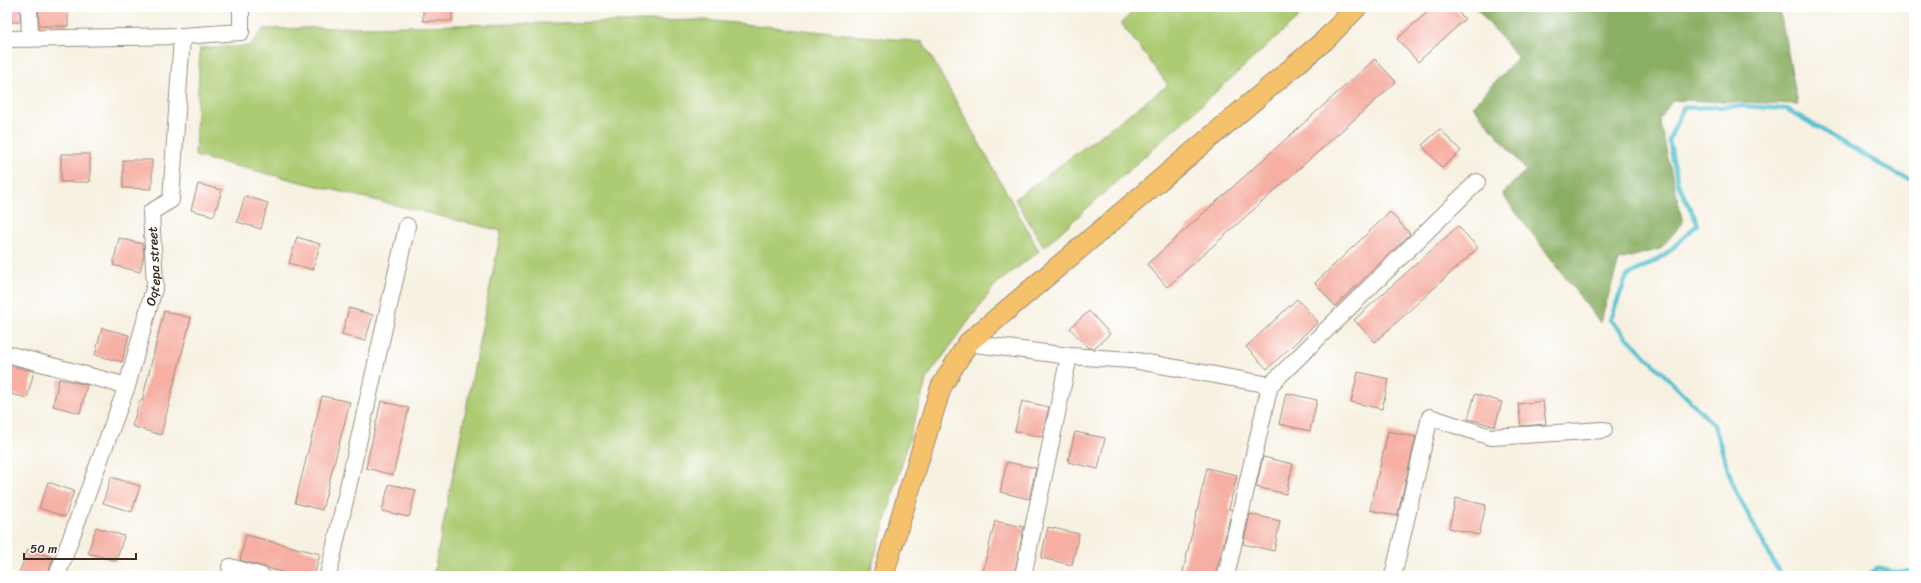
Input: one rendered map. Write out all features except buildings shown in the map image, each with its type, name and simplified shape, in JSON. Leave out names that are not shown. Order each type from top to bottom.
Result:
[{"type":"main road","points":[[883,576],[941,387],[968,343],[1318,45],[1358,7]]},
{"type":"street","points":[[29,7],[30,39]]},
{"type":"street","points":[[7,39],[182,36],[241,32],[241,7]]},
{"type":"street","name":"Oqtepa street","points":[[57,576],[127,386],[155,285],[151,212],[171,200],[182,36]]},
{"type":"street","points":[[1226,576],[1270,385],[1478,182]]},
{"type":"street","points":[[328,576],[407,226]]},
{"type":"street","points":[[968,343],[1069,356],[1132,360],[1270,385]]},
{"type":"street","points":[[7,354],[127,386]]},
{"type":"street","points":[[1023,576],[1069,356]]},
{"type":"street","points":[[1394,576],[1430,417],[1491,437],[1604,430]]},
{"type":"street","points":[[230,567],[262,576]]},
{"type":"green space","points":[[1138,7],[1310,7],[1044,247],[1015,199],[1168,85],[1121,23]]},
{"type":"green space","points":[[1475,7],[1779,7],[1798,104],[1673,100],[1659,119],[1683,223],[1660,249],[1619,260],[1600,323],[1502,194],[1526,170],[1473,106],[1518,57]]},
{"type":"green space","points":[[704,20],[923,42],[1039,251],[995,285],[927,378],[869,576],[433,576],[501,231],[195,156],[200,48],[249,46],[264,29]]},
{"type":"waterway","points":[[1781,576],[1734,488],[1714,425],[1610,320],[1627,276],[1665,255],[1698,224],[1678,184],[1669,140],[1683,108],[1743,106],[1787,109],[1898,175],[1914,179]]},
{"type":"waterway","points":[[1869,576],[1877,568],[1894,572],[1914,571]]}]
